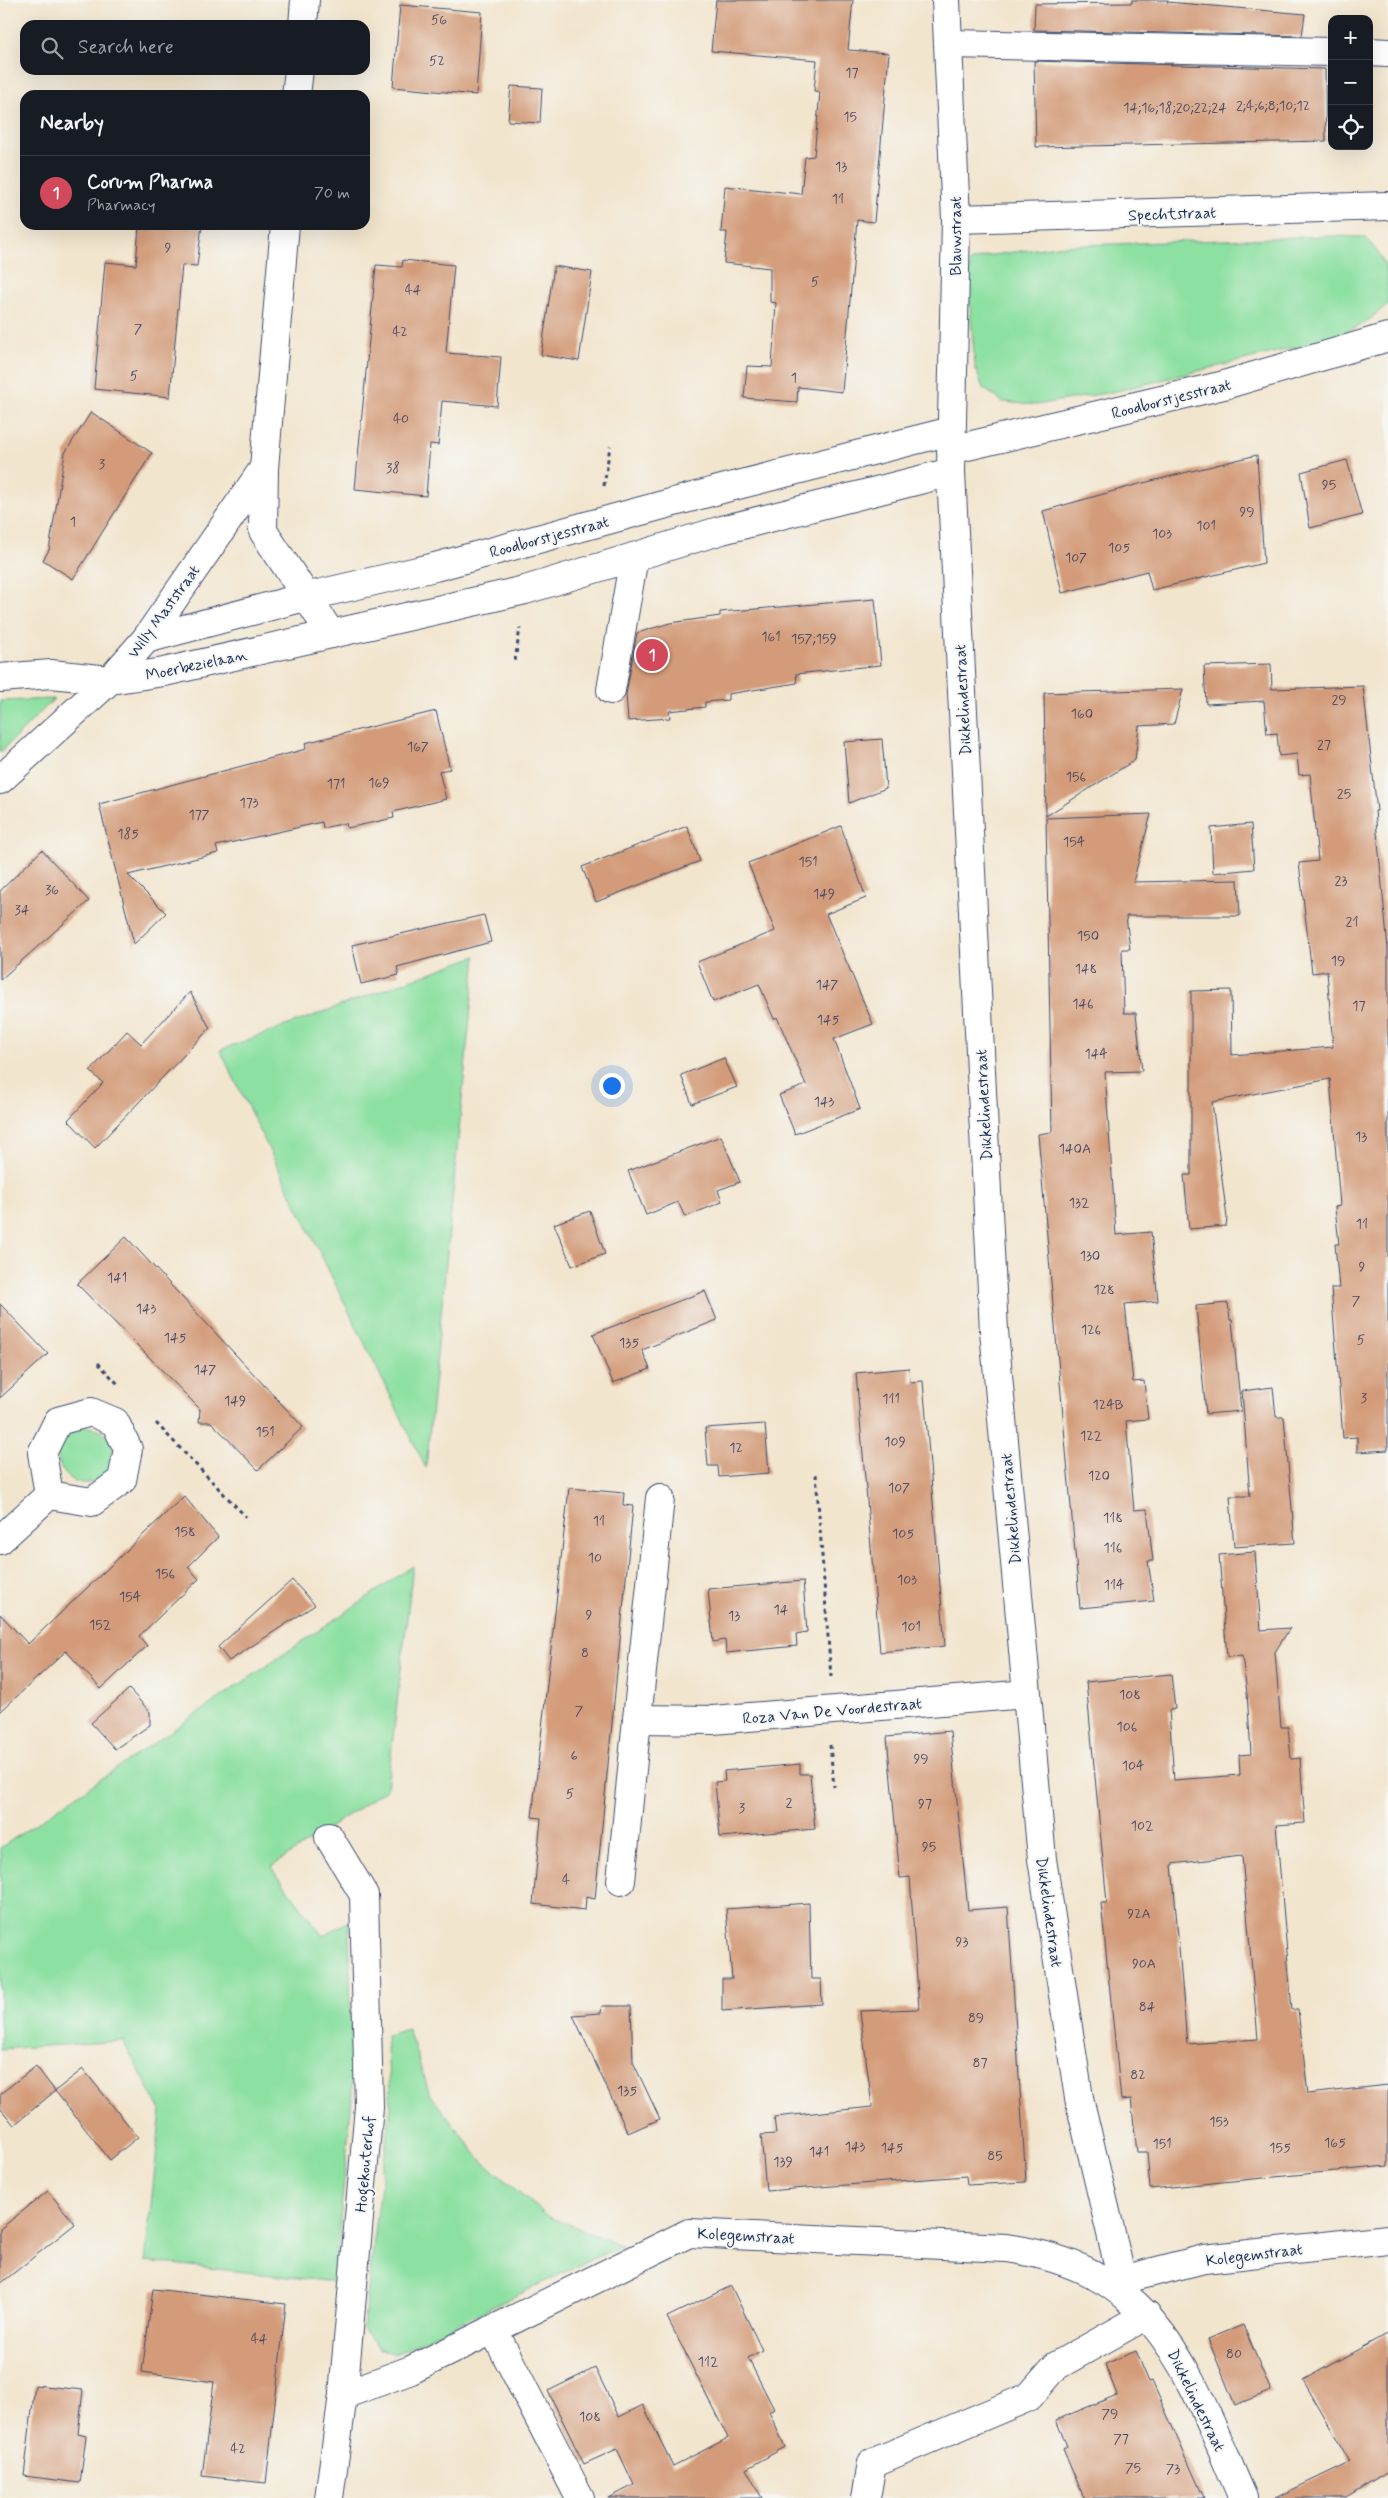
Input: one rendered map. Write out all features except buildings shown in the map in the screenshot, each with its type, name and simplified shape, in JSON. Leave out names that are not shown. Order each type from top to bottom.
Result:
[{"type":"street","points":[[303,20],[305,0]]},
{"type":"street","name":"Blauwstraat","points":[[946,0],[956,219],[951,451]]},
{"type":"street","points":[[948,44],[1328,52]]},
{"type":"street","points":[[1373,52],[1388,53]]},
{"type":"street","points":[[296,90],[298,75]]},
{"type":"street","name":"Spechtstraat","points":[[956,219],[1388,206]]},
{"type":"street","name":"Willy Maststraat","points":[[285,230],[264,468],[263,531],[331,634]]},
{"type":"street","name":"Roodborstjesstraat","points":[[146,639],[305,597],[435,567],[722,489],[951,451],[1207,390],[1388,337]]},
{"type":"street","name":"Roodborstjesstraat","points":[[331,634],[525,590],[722,530],[951,451]]},
{"type":"street","name":"Dikkelindestraat","points":[[951,451],[994,1331],[1042,1859],[1079,2098],[1119,2284],[1147,2315],[1184,2369],[1243,2498]]},
{"type":"street","name":"Willy Maststraat","points":[[0,780],[110,680],[146,639],[264,468]]},
{"type":"street","points":[[611,690],[634,557]]},
{"type":"street","name":"Moerbezielaan","points":[[0,678],[51,674],[110,680],[164,672],[331,634]]},
{"type":"street","points":[[0,1540],[49,1495]]},
{"type":"street","points":[[621,1881],[660,1498]]},
{"type":"street","name":"Roza Van De Voordestraat","points":[[637,1719],[713,1720],[1027,1694]]},
{"type":"street","name":"Hogekouterhof","points":[[329,1837],[364,1895],[369,2107],[343,2395],[329,2498]]},
{"type":"street","name":"Kolegemstraat","points":[[343,2395],[411,2370],[689,2233],[1006,2248],[1058,2259],[1119,2284],[1204,2259],[1388,2239]]},
{"type":"street","points":[[866,2498],[872,2463],[1029,2397],[1056,2366],[1147,2315]]},
{"type":"street","points":[[493,2329],[580,2498]]},
{"type":"path","points":[[98,1364],[124,1390]]},
{"type":"path","points":[[150,1418],[246,1517]]},
{"type":"path","points":[[816,1474],[834,1787]]},
{"type":"green space","points":[[1331,236],[1365,237],[1378,253],[1385,267],[1388,292],[1388,304],[1365,323],[1334,338],[1112,392],[1036,405],[1003,402],[983,388],[975,367],[968,281],[970,262],[986,256],[1057,246]]},
{"type":"green space","points":[[54,699],[0,753],[0,701]]},
{"type":"green space","points":[[476,956],[426,1468],[220,1050]]},
{"type":"green space","points":[[80,1427],[92,1427],[102,1431],[110,1439],[114,1455],[110,1471],[102,1479],[92,1483],[80,1483],[70,1479],[62,1471],[58,1461],[58,1449],[62,1439],[70,1431]]},
{"type":"green space","points":[[413,1566],[387,1789],[271,1867],[323,1936],[349,1921],[352,2097],[334,2282],[145,2261],[161,2111],[123,2041],[0,2049],[0,1848]]},
{"type":"green space","points":[[408,2029],[430,2095],[482,2161],[545,2214],[623,2247],[590,2260],[395,2354],[379,2348],[363,2329],[391,2105],[386,2035]]},
{"type":"place","name":"Corum Pharma","points":[[652,655]]}]
